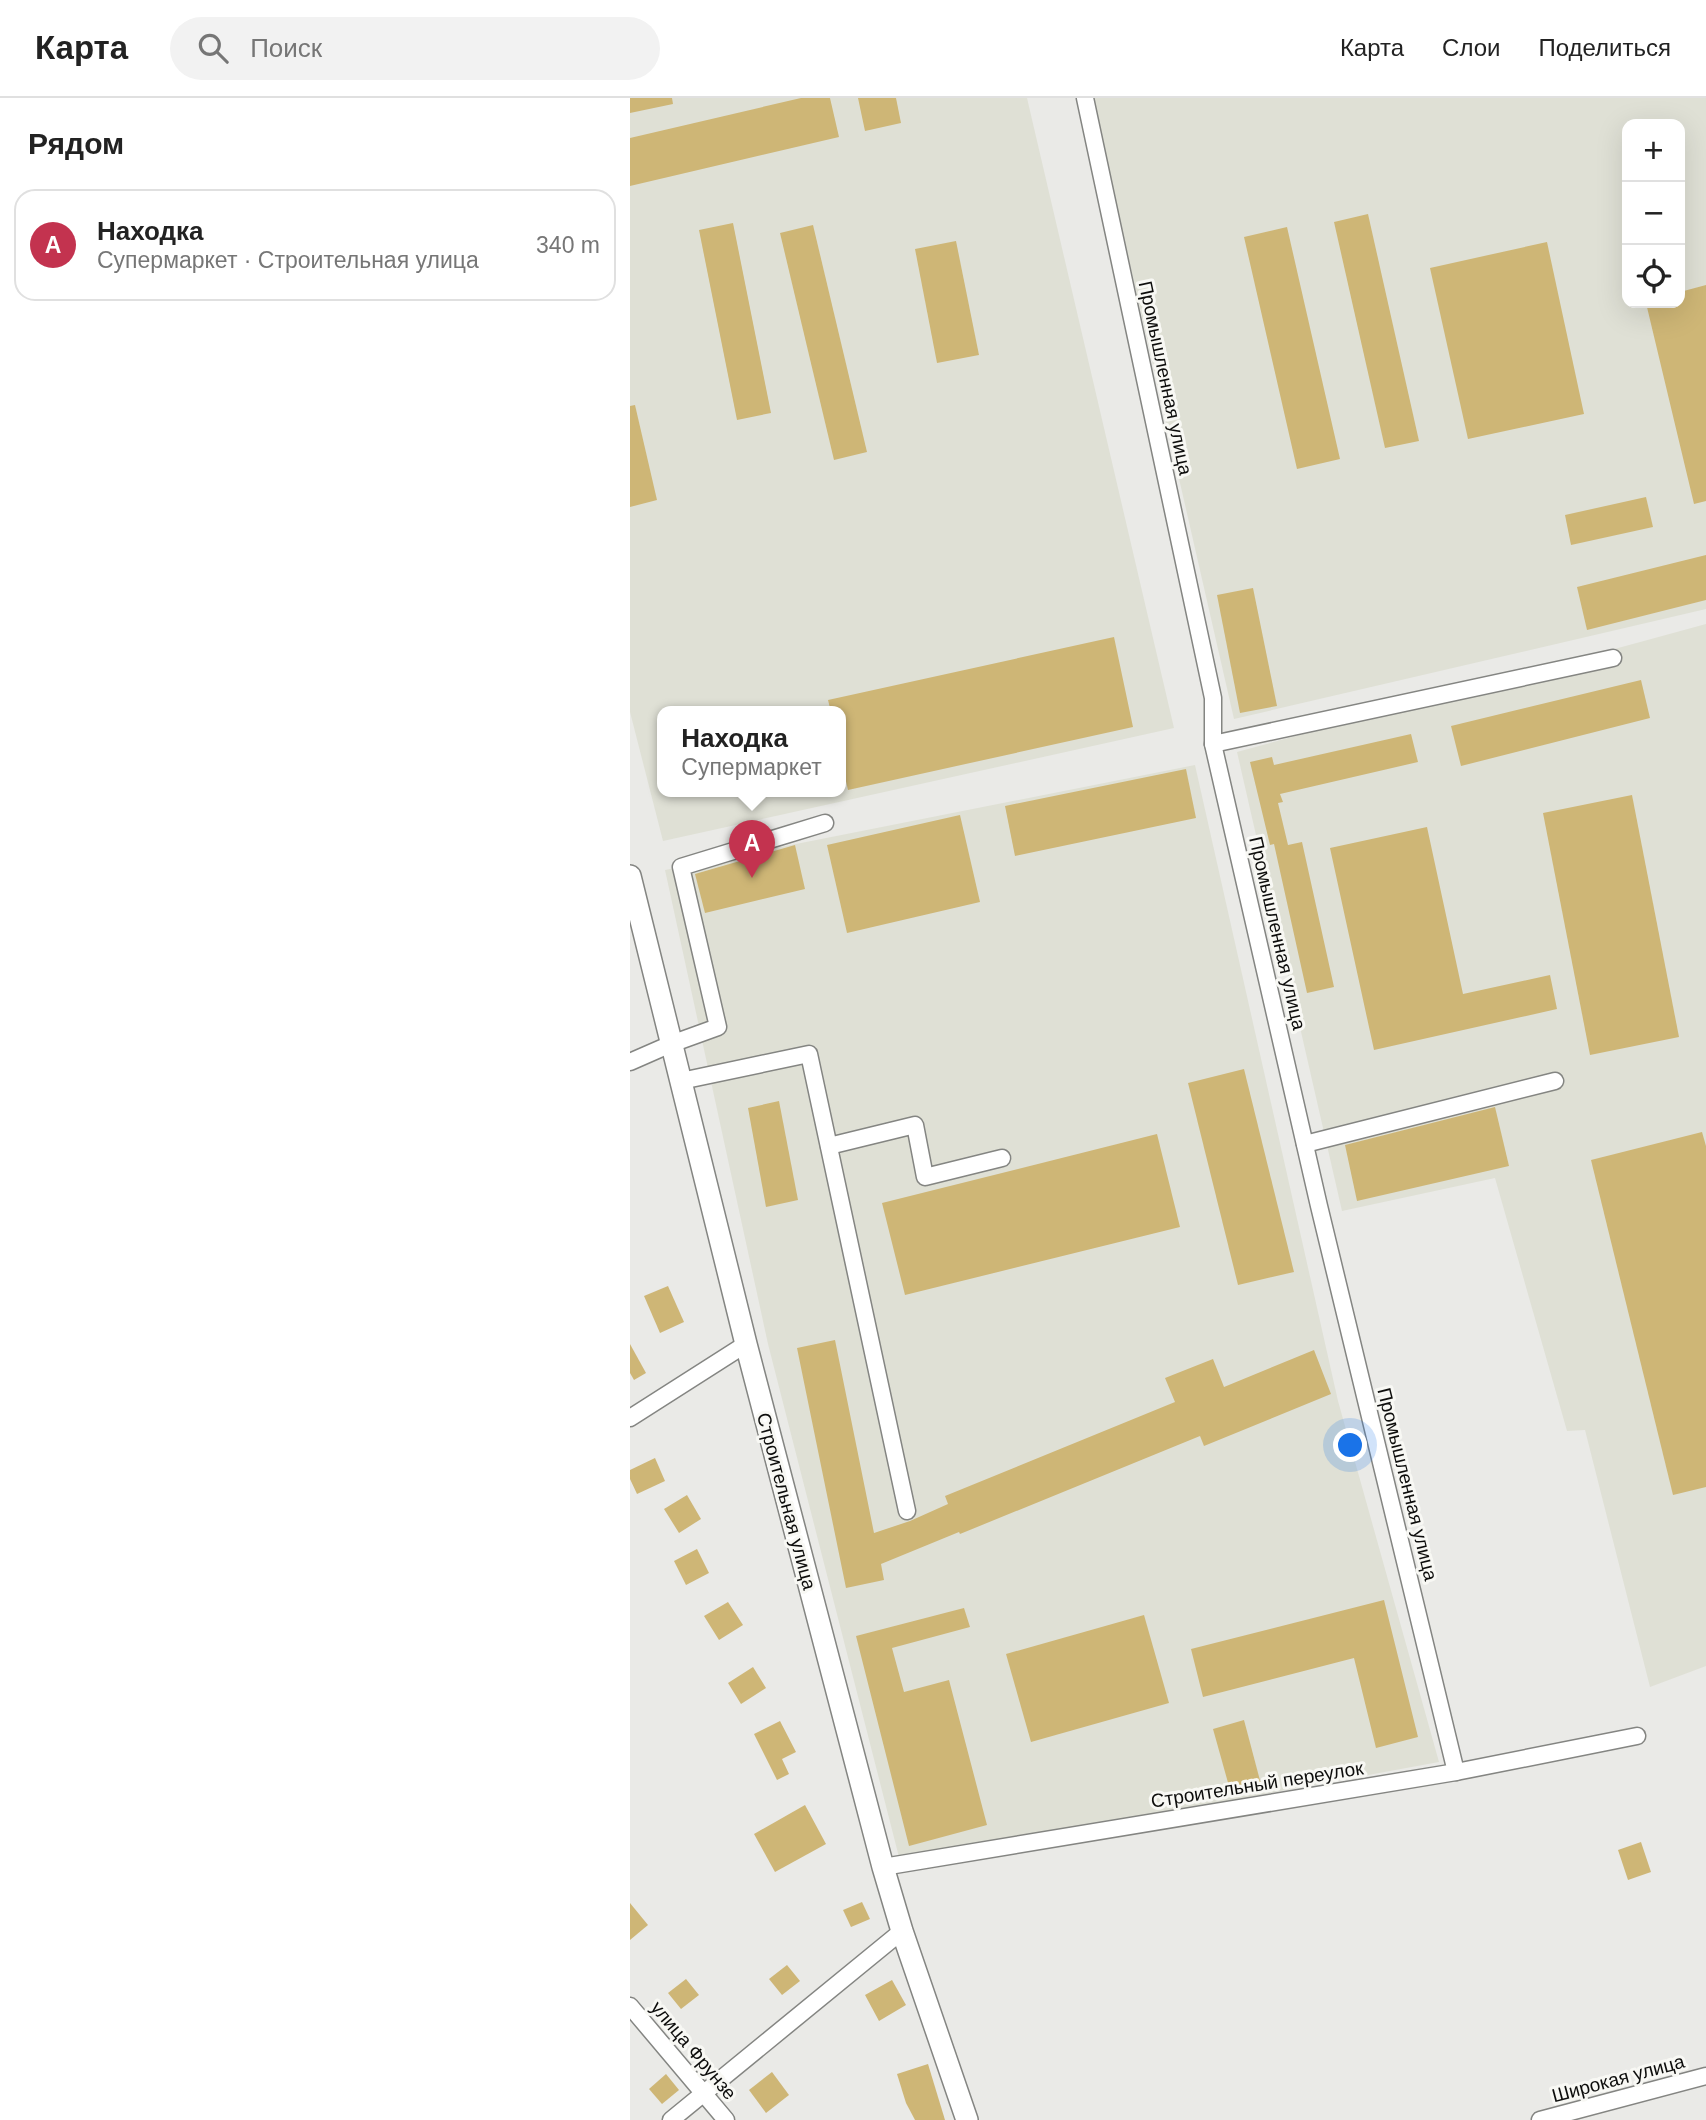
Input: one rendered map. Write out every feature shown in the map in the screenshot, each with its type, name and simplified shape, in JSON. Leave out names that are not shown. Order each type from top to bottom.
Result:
[{"type":"main road","name":"Строительная улица","points":[[630,876],[746,1344],[883,1867],[902,1931],[967,2120]]},
{"type":"street","name":"Промышленная улица","points":[[1085,98],[1213,698],[1213,744],[1305,1144],[1456,1772]]},
{"type":"street","points":[[1213,744],[1613,658]]},
{"type":"street","points":[[630,1062],[718,1027],[681,867],[825,823]]},
{"type":"street","points":[[681,1081],[809,1054],[907,1511]]},
{"type":"street","points":[[1305,1144],[1555,1081]]},
{"type":"street","points":[[829,1146],[915,1125],[925,1177],[1002,1157]]},
{"type":"street","points":[[630,1418],[746,1344]]},
{"type":"street","name":"Строительный переулок","points":[[883,1867],[1456,1772],[1637,1736]]},
{"type":"street","points":[[671,2120],[902,1931]]},
{"type":"street","name":"улица Фрунзе","points":[[630,2006],[726,2120]]},
{"type":"street","name":"Широкая улица","points":[[1540,2120],[1706,2076]]},
{"type":"shaded area","points":[[630,98],[1027,98],[1174,728],[663,841],[630,712]]},
{"type":"shaded area","points":[[1092,98],[1706,98],[1706,609],[1234,719]]},
{"type":"shaded area","points":[[1706,624],[1706,1666],[1650,1687],[1585,1430],[1567,1431],[1495,1178],[1342,1211],[1237,752]]},
{"type":"shaded area","points":[[1195,765],[1338,1401],[1439,1762],[900,1861],[768,1344],[665,870]]},
{"type":"building","points":[[630,98],[672,98],[673,104],[630,113]]},
{"type":"building","points":[[801,98],[830,98],[839,137],[630,186],[630,138]]},
{"type":"building","points":[[858,98],[896,98],[901,123],[865,131]]},
{"type":"building","points":[[1368,214],[1419,441],[1385,448],[1334,222]]},
{"type":"building","points":[[733,223],[771,413],[737,420],[699,230]]},
{"type":"building","points":[[813,225],[867,452],[834,460],[780,233]]},
{"type":"building","points":[[1287,227],[1340,459],[1297,469],[1244,237]]},
{"type":"building","points":[[956,241],[979,355],[937,363],[915,249]]},
{"type":"building","points":[[1547,242],[1584,414],[1468,439],[1430,268]]},
{"type":"building","points":[[1706,285],[1706,501],[1694,504],[1647,308],[1685,308],[1685,291]]},
{"type":"building","points":[[635,405],[657,500],[630,507],[630,406]]},
{"type":"building","points":[[1646,497],[1653,527],[1571,545],[1565,515]]},
{"type":"building","points":[[1706,555],[1706,600],[1587,630],[1577,587]]},
{"type":"building","points":[[1253,588],[1277,706],[1240,713],[1217,595]]},
{"type":"building","points":[[1114,637],[1133,727],[848,790],[846,706],[830,706],[828,700]]},
{"type":"building","points":[[1641,680],[1650,718],[1461,766],[1451,726]]},
{"type":"building","points":[[1411,734],[1418,762],[1280,794],[1283,802],[1278,803],[1288,845],[1302,842],[1334,987],[1307,993],[1274,844],[1270,845],[1250,762],[1272,757],[1274,765]]},
{"type":"building","points":[[1186,769],[1196,818],[1015,856],[1005,806]]},
{"type":"building","points":[[1632,795],[1679,1037],[1590,1055],[1543,813]]},
{"type":"building","points":[[960,815],[980,902],[847,933],[827,845]]},
{"type":"building","points":[[1427,827],[1463,994],[1550,975],[1557,1009],[1374,1050],[1330,848]]},
{"type":"building","points":[[795,845],[805,889],[705,913],[695,874]]},
{"type":"building","points":[[1244,1069],[1294,1272],[1238,1285],[1188,1083]]},
{"type":"building","points":[[779,1101],[798,1200],[766,1207],[748,1108]]},
{"type":"building","points":[[1495,1107],[1509,1166],[1357,1201],[1345,1145]]},
{"type":"building","points":[[1702,1132],[1706,1146],[1706,1487],[1673,1495],[1591,1160]]},
{"type":"building","points":[[1157,1134],[1180,1227],[905,1295],[882,1203]]},
{"type":"building","points":[[668,1286],[684,1322],[660,1333],[644,1296]]},
{"type":"building","points":[[835,1340],[874,1533],[948,1504],[945,1496],[1175,1402],[1165,1378],[1213,1359],[1224,1387],[1314,1350],[1331,1394],[1204,1446],[1200,1436],[960,1534],[959,1532],[881,1564],[884,1580],[846,1588],[797,1348]]},
{"type":"building","points":[[630,1344],[646,1373],[634,1380],[630,1373]]},
{"type":"building","points":[[655,1458],[665,1481],[637,1494],[630,1479],[630,1470]]},
{"type":"building","points":[[687,1495],[701,1519],[679,1533],[664,1509]]},
{"type":"building","points":[[697,1549],[709,1573],[686,1585],[674,1561]]},
{"type":"building","points":[[1384,1600],[1418,1737],[1376,1748],[1354,1658],[1203,1697],[1191,1649]]},
{"type":"building","points":[[728,1602],[743,1625],[719,1640],[704,1616]]},
{"type":"building","points":[[964,1608],[970,1627],[892,1648],[904,1692],[949,1680],[987,1825],[909,1846],[856,1636]]},
{"type":"building","points":[[1144,1615],[1169,1703],[1031,1742],[1006,1654]]},
{"type":"building","points":[[753,1667],[766,1688],[741,1704],[728,1683]]},
{"type":"building","points":[[1244,1720],[1262,1788],[1232,1797],[1213,1729]]},
{"type":"building","points":[[780,1721],[796,1752],[782,1759],[789,1774],[777,1780],[754,1734]]},
{"type":"building","points":[[805,1805],[826,1844],[775,1872],[754,1834]]},
{"type":"building","points":[[1641,1842],[1651,1872],[1628,1880],[1618,1850]]},
{"type":"building","points":[[862,1902],[870,1919],[851,1927],[843,1910]]},
{"type":"building","points":[[630,1903],[648,1925],[630,1940]]},
{"type":"building","points":[[787,1965],[800,1981],[782,1995],[769,1979]]},
{"type":"building","points":[[686,1979],[699,1995],[681,2009],[668,1993]]},
{"type":"building","points":[[892,1980],[906,2005],[879,2021],[865,1995]]},
{"type":"building","points":[[928,2064],[945,2120],[915,2120],[906,2103],[897,2074]]},
{"type":"building","points":[[772,2072],[789,2095],[766,2113],[749,2090]]},
{"type":"building","points":[[666,2074],[679,2090],[662,2104],[649,2089]]},
{"type":"place","name":"Находка","points":[[752,878]]}]
